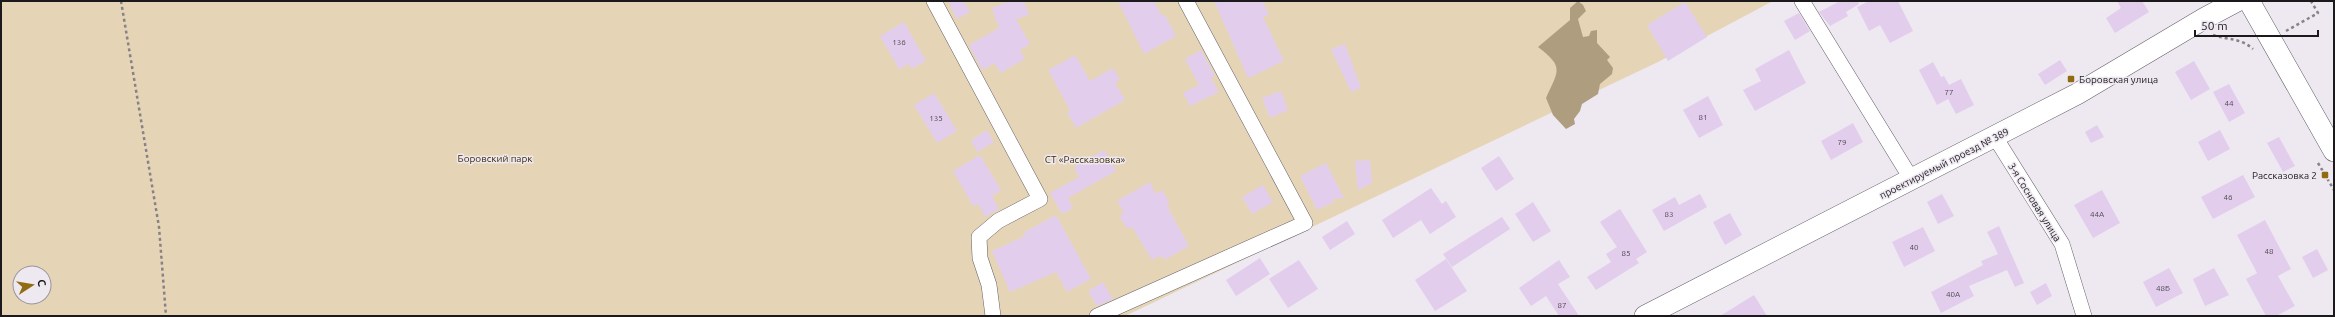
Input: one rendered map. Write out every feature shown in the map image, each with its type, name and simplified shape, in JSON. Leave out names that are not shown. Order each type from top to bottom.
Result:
[{"type":"main road","name":"проектируемый проезд № 389","points":[[1645,316],[2078,94],[2204,18],[2237,1]]},
{"type":"main road","points":[[2249,1],[2334,151]]},
{"type":"street","points":[[934,1],[1040,199],[998,221],[979,237],[980,258],[989,285],[993,316]]},
{"type":"street","points":[[1097,316],[1305,223],[1186,1]]},
{"type":"street","points":[[1802,1],[1912,180]]},
{"type":"street","name":"3-я Сосновая улица","points":[[1995,137],[2062,244],[2084,316]]},
{"type":"path","points":[[121,1],[159,227],[166,316]]},
{"type":"path","points":[[2284,32],[2318,13],[2311,1]]},
{"type":"path","points":[[2214,35],[2226,40],[2236,39],[2253,48]]},
{"type":"green space","name":"Боровский парк","points":[[1,1],[1773,1],[1658,62],[1125,316],[1,316]]},
{"type":"shaded area","points":[[1578,1],[1583,5],[1586,11],[1578,19],[1583,37],[1589,36],[1591,31],[1597,30],[1597,43],[1610,57],[1607,60],[1613,68],[1612,74],[1600,84],[1598,94],[1582,104],[1580,111],[1574,119],[1575,124],[1566,129],[1553,115],[1546,98],[1554,81],[1557,70],[1552,59],[1538,47],[1570,20],[1570,8]]},
{"type":"building","points":[[948,1],[963,1],[970,12],[957,19]]},
{"type":"building","points":[[1011,1],[1024,1],[1029,15],[1016,19],[1030,44],[1020,50],[1025,59],[1000,73],[995,63],[982,70],[969,45],[999,28],[992,8]]},
{"type":"building","points":[[1118,1],[1154,1],[1162,16],[1165,15],[1176,36],[1144,54]]},
{"type":"building","points":[[1214,1],[1263,1],[1269,15],[1263,17],[1284,61],[1248,78]]},
{"type":"building","points":[[1840,1],[1858,1],[1859,4],[1846,12],[1848,16],[1830,26],[1819,12]]},
{"type":"building","points":[[1869,1],[1898,1],[1913,31],[1890,43],[1880,25],[1869,31],[1857,7]]},
{"type":"building","points":[[2117,1],[2142,1],[2149,12],[2115,33],[2106,18],[2121,8]]},
{"type":"building","points":[[1685,2],[1707,37],[1668,61],[1647,25]]},
{"type":"building","points":[[1799,13],[1810,31],[1795,40],[1784,21]]},
{"type":"building","points":[[904,22],[926,61],[911,69],[909,64],[899,69],[880,36]]},
{"type":"building","points":[[1345,44],[1361,88],[1351,92],[1331,49]]},
{"type":"building","points":[[1201,50],[1215,76],[1211,78],[1219,92],[1190,106],[1183,93],[1199,85],[1185,59]]},
{"type":"building","points":[[1789,50],[1806,83],[1755,111],[1743,90],[1761,81],[1755,69]]},
{"type":"building","points":[[1075,55],[1090,81],[1113,68],[1120,80],[1115,83],[1125,100],[1076,128],[1067,112],[1070,110],[1048,70]]},
{"type":"building","points":[[2060,60],[2067,71],[2045,85],[2038,74]]},
{"type":"building","points":[[2194,61],[2210,89],[2191,100],[2175,72]]},
{"type":"building","points":[[1933,62],[1941,77],[1944,76],[1949,85],[1961,79],[1974,105],[1956,114],[1948,99],[1937,105],[1919,70]]},
{"type":"building","points":[[2229,84],[2245,113],[2229,122],[2213,92]]},
{"type":"building","points":[[1281,91],[1288,110],[1270,118],[1262,98]]},
{"type":"building","points":[[934,93],[957,131],[937,143],[914,105]]},
{"type":"building","points":[[1708,96],[1723,125],[1699,138],[1683,110]]},
{"type":"building","points":[[1853,123],[1863,142],[1831,160],[1821,141]]},
{"type":"building","points":[[2097,125],[2104,137],[2091,143],[2085,132]]},
{"type":"building","points":[[987,130],[994,142],[977,152],[971,140]]},
{"type":"building","points":[[2220,130],[2230,149],[2208,161],[2198,142]]},
{"type":"building","points":[[2279,137],[2295,166],[2283,172],[2267,143]]},
{"type":"building","points":[[1104,150],[1116,171],[1068,198],[1073,208],[1062,214],[1050,193],[1079,177],[1074,167]]},
{"type":"building","points":[[980,155],[1001,190],[992,196],[999,209],[985,217],[978,204],[973,206],[953,171]]},
{"type":"building","points":[[1499,156],[1514,179],[1496,191],[1481,168]]},
{"type":"building","points":[[1370,160],[1372,183],[1358,190],[1355,161]]},
{"type":"building","points":[[1326,163],[1344,198],[1333,199],[1334,202],[1317,210],[1300,176]]},
{"type":"building","points":[[2243,175],[2255,197],[2213,219],[2201,197]]},
{"type":"building","points":[[1150,182],[1156,194],[1162,190],[1170,204],[1167,206],[1189,246],[1164,260],[1161,255],[1152,260],[1132,227],[1127,229],[1119,215],[1124,213],[1117,201]]},
{"type":"building","points":[[1263,185],[1273,202],[1252,214],[1242,197]]},
{"type":"building","points":[[1431,188],[1442,204],[1446,201],[1456,217],[1430,234],[1421,220],[1393,238],[1382,220]]},
{"type":"building","points":[[2102,190],[2120,223],[2093,238],[2074,205]]},
{"type":"building","points":[[1700,194],[1707,207],[1664,231],[1652,210],[1675,197],[1679,205]]},
{"type":"building","points":[[1942,194],[1954,216],[1938,224],[1927,202]]},
{"type":"building","points":[[1533,202],[1551,231],[1533,242],[1515,214]]},
{"type":"building","points":[[1620,209],[1647,252],[1636,259],[1639,263],[1596,290],[1587,277],[1611,262],[1606,254],[1617,247],[1600,222]]},
{"type":"building","points":[[1730,213],[1742,235],[1725,245],[1713,222]]},
{"type":"building","points":[[1056,215],[1091,279],[1067,292],[1056,272],[1010,292],[992,251],[1025,236],[1023,233]]},
{"type":"building","points":[[1502,217],[1510,229],[1452,267],[1443,254]]},
{"type":"building","points":[[2265,220],[2291,269],[2278,276],[2295,306],[2276,316],[2266,316],[2246,279],[2257,273],[2237,235]]},
{"type":"building","points":[[1347,221],[1355,234],[1330,250],[1322,237]]},
{"type":"building","points":[[1999,226],[2024,283],[2015,287],[2007,270],[1969,286],[1974,296],[1941,313],[1931,292],[1983,265],[1981,261],[1998,254],[1987,232]]},
{"type":"building","points":[[1923,227],[1935,251],[1904,267],[1892,242]]},
{"type":"building","points":[[2317,249],[2328,270],[2313,278],[2302,257]]},
{"type":"building","points":[[1260,258],[1270,274],[1236,296],[1226,280]]},
{"type":"building","points":[[1446,259],[1467,291],[1435,311],[1415,280]]},
{"type":"building","points":[[1299,260],[1318,289],[1288,308],[1269,279]]},
{"type":"building","points":[[1559,260],[1570,277],[1558,284],[1579,316],[1559,316],[1546,296],[1531,306],[1519,288]]},
{"type":"building","points":[[2169,268],[2183,293],[2156,307],[2143,282]]},
{"type":"building","points":[[2214,268],[2229,295],[2205,306],[2193,279]]},
{"type":"building","points":[[1103,282],[1113,299],[1097,306],[1088,291]]},
{"type":"building","points":[[2046,283],[2052,296],[2037,305],[2030,292]]},
{"type":"building","points":[[1754,295],[1767,316],[1720,316]]},
{"type":"place","name":"Боровская улица","points":[[2071,79]]},
{"type":"place","name":"Рассказовка 2","points":[[2325,175]]},
{"type":"park label","name":"СТ «Рассказовка»","points":[[1085,159]]}]
